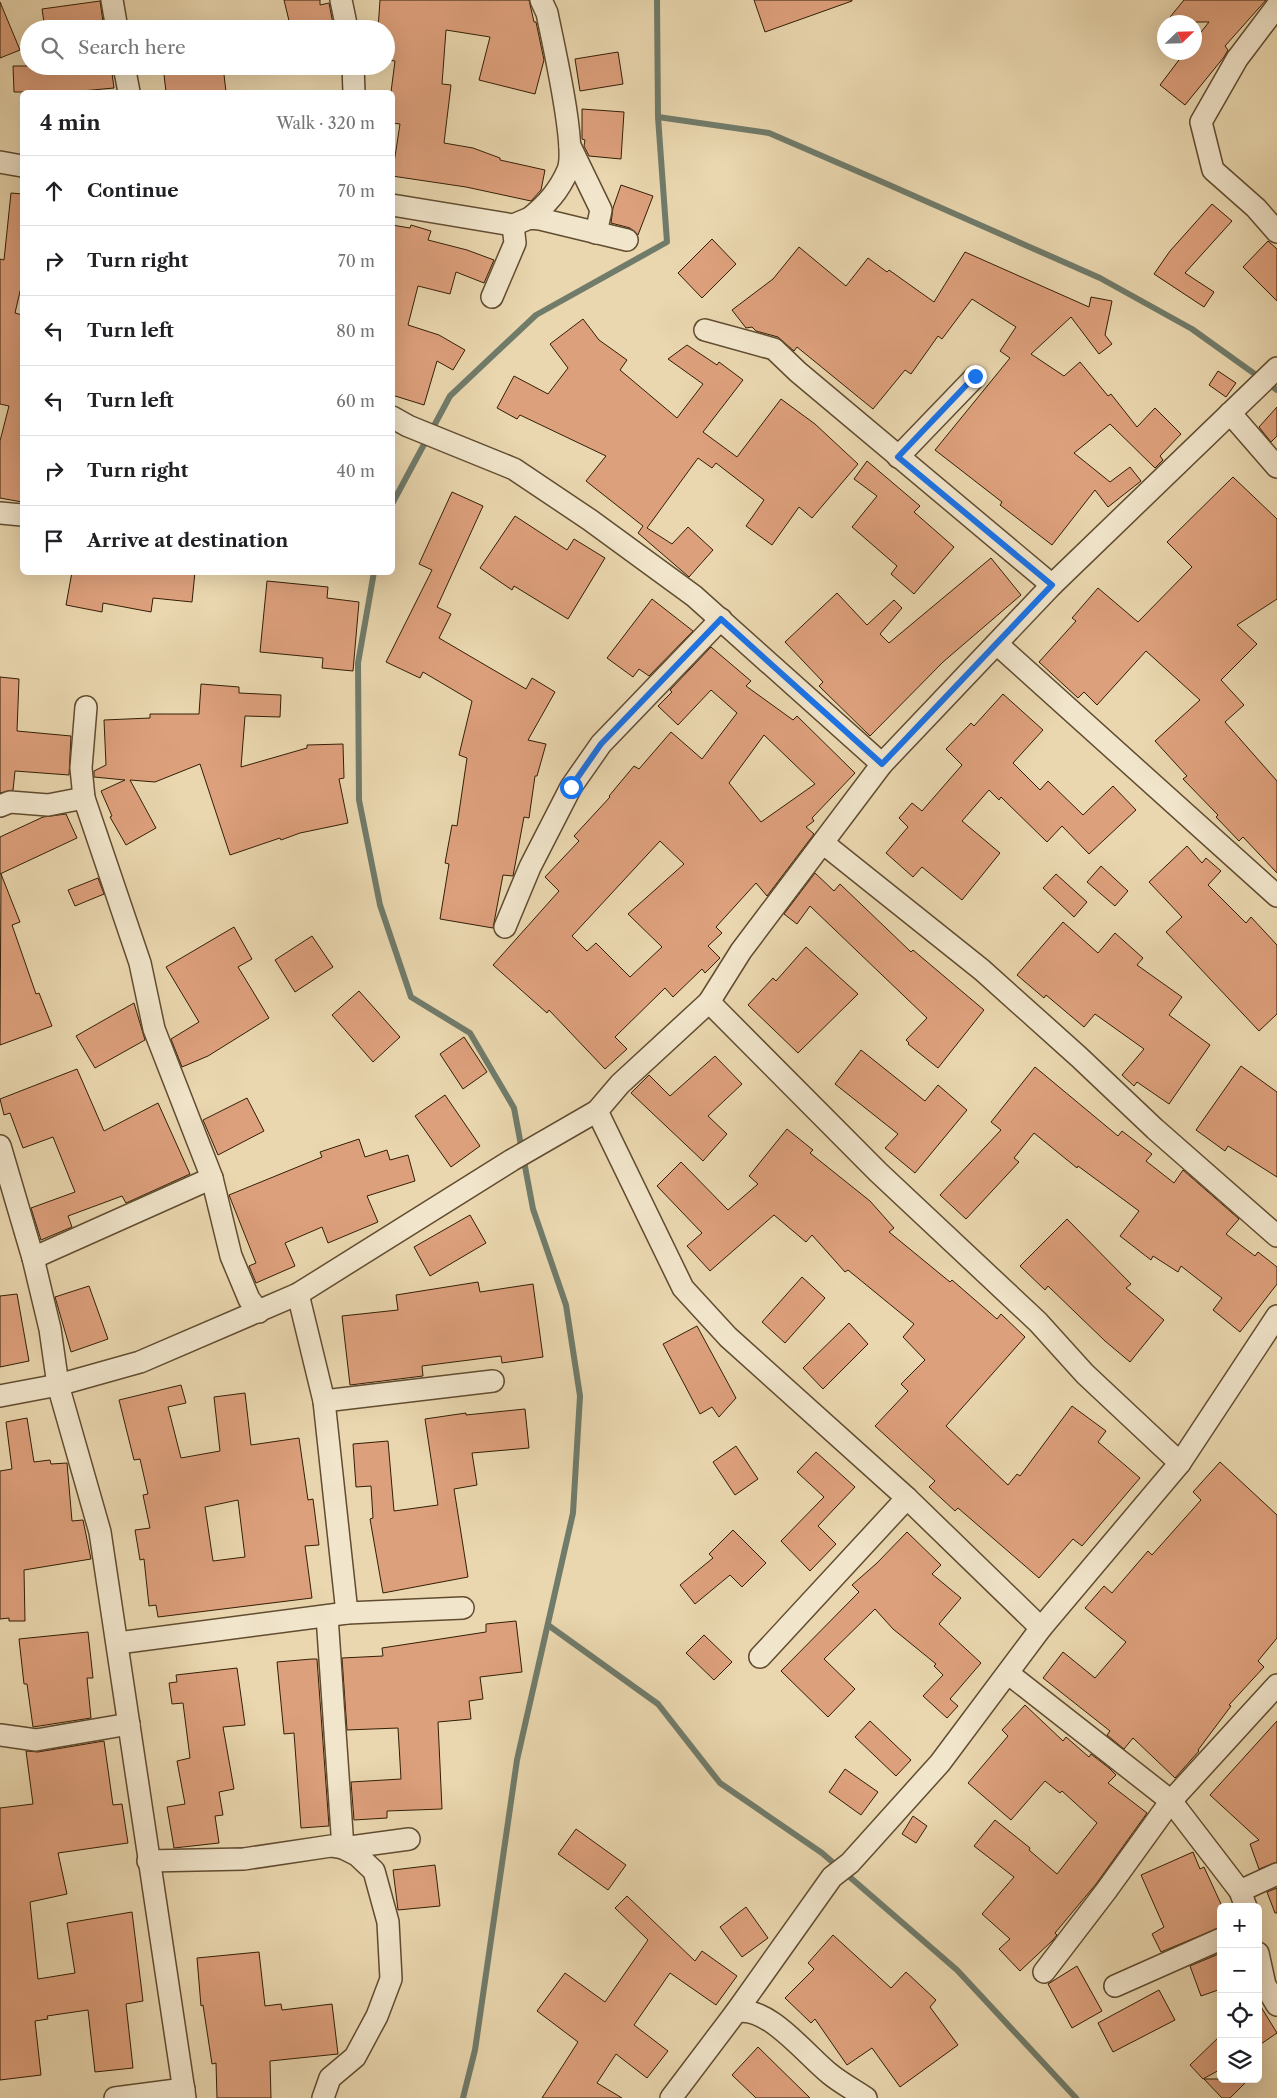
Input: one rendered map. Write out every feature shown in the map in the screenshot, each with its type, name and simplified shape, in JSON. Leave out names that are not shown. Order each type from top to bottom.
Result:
[{"type":"street","points":[[112,0],[115,20]]},
{"type":"street","points":[[341,0],[345,20]]},
{"type":"street","points":[[492,297],[516,243],[522,221],[552,200],[569,168],[564,100],[547,13],[541,0]]},
{"type":"street","points":[[1277,6],[1237,59],[1201,122],[1213,170],[1256,208],[1277,232]]},
{"type":"street","points":[[126,75],[129,90]]},
{"type":"street","points":[[353,75],[354,90]]},
{"type":"street","points":[[568,144],[601,210],[596,233]]},
{"type":"street","points":[[0,162],[20,166]]},
{"type":"street","points":[[395,205],[522,221],[626,240]]},
{"type":"street","points":[[705,330],[739,337],[774,350],[898,457],[1052,585]]},
{"type":"street","points":[[0,1396],[58,1385],[140,1362],[260,1312],[298,1294],[512,1160],[597,1111],[620,1084],[709,1002],[741,951],[882,764],[1052,585],[1277,368]]},
{"type":"street","points":[[898,457],[975,376]]},
{"type":"street","points":[[1230,413],[1277,467]]},
{"type":"street","points":[[395,419],[408,426],[514,469],[694,596],[882,764]]},
{"type":"street","points":[[0,513],[20,515]]},
{"type":"street","points":[[504,927],[530,867],[571,787],[601,744],[721,619]]},
{"type":"street","points":[[997,644],[1277,896]]},
{"type":"street","points":[[86,707],[81,768],[84,798],[140,963],[154,1029],[212,1178],[231,1256],[249,1299],[260,1312]]},
{"type":"street","points":[[0,806],[10,802],[48,805],[84,798]]},
{"type":"street","points":[[823,843],[982,970],[1079,1057],[1155,1129],[1277,1236]]},
{"type":"street","points":[[709,1002],[878,1172],[1038,1322],[1085,1374],[1180,1464]]},
{"type":"street","points":[[597,1111],[683,1288],[728,1336],[907,1498],[1041,1628]]},
{"type":"street","points":[[0,1146],[33,1258],[50,1329],[58,1385],[100,1532],[184,2093],[116,2098]]},
{"type":"street","points":[[33,1258],[212,1178]]},
{"type":"street","points":[[298,1294],[324,1401],[337,1615],[343,1848]]},
{"type":"street","points":[[671,2098],[736,2012],[832,1877],[850,1863],[940,1763],[1009,1674],[1041,1628],[1180,1464],[1277,1316]]},
{"type":"street","points":[[324,1401],[492,1381]]},
{"type":"street","points":[[760,1657],[907,1498]]},
{"type":"street","points":[[118,1643],[337,1615],[463,1608]]},
{"type":"street","points":[[1009,1674],[1171,1800],[1243,1899],[1277,1874]]},
{"type":"street","points":[[1044,1972],[1106,1891],[1171,1800],[1277,1685]]},
{"type":"street","points":[[0,1736],[36,1740],[129,1724]]},
{"type":"street","points":[[343,1848],[409,1839]]},
{"type":"street","points":[[148,1861],[244,1859],[331,1846],[343,1848],[357,1855],[374,1871],[388,1922],[390,1979],[377,2016],[355,2057],[330,2078],[322,2098]]},
{"type":"street","points":[[1115,1986],[1217,1941]]},
{"type":"street","points":[[1262,1971],[1265,1985],[1277,2005]]},
{"type":"street","points":[[736,2012],[746,2010],[770,2021],[830,2074],[866,2098]]},
{"type":"building","points":[[284,0],[320,0],[320,5],[329,3],[332,20],[289,20]]},
{"type":"building","points":[[380,0],[529,0],[544,60],[535,94],[479,80],[490,37],[446,30],[442,84],[451,85],[444,143],[473,148],[500,158],[500,160],[545,170],[541,190],[531,201],[466,187],[395,176],[395,156],[400,124],[395,123],[395,90],[391,90],[393,75],[395,75],[395,20],[379,20]]},
{"type":"building","points":[[754,0],[852,0],[852,1],[765,32]]},
{"type":"building","points":[[1184,0],[1266,0],[1225,46],[1228,50],[1224,57],[1185,105],[1160,85],[1179,60],[1202,60],[1202,31],[1209,22],[1202,22],[1202,15],[1172,15]]},
{"type":"building","points":[[100,1],[103,20],[44,20],[42,9]]},
{"type":"building","points":[[0,2],[20,50],[0,58]]},
{"type":"building","points":[[618,52],[623,84],[580,91],[575,59]]},
{"type":"building","points":[[13,66],[20,66],[20,75],[112,75],[114,88],[92,90],[20,90],[20,92],[14,92]]},
{"type":"building","points":[[164,75],[224,75],[226,90],[166,90]]},
{"type":"building","points":[[582,109],[624,112],[621,159],[589,156],[584,146],[585,140],[582,139]]},
{"type":"building","points":[[621,185],[653,196],[638,235],[630,228],[611,223],[613,208]]},
{"type":"building","points":[[11,193],[20,194],[20,292],[15,313],[20,314],[20,502],[0,498],[0,441],[9,406],[0,404],[0,259],[4,260]]},
{"type":"building","points":[[1212,204],[1232,221],[1185,273],[1214,292],[1204,307],[1154,274],[1170,251]]},
{"type":"building","points":[[411,225],[431,231],[428,240],[467,250],[494,260],[484,283],[456,272],[450,294],[418,286],[408,325],[439,335],[465,350],[453,370],[437,361],[424,405],[395,396],[395,226],[410,228]]},
{"type":"building","points":[[712,239],[736,264],[702,298],[678,273]]},
{"type":"building","points":[[1268,241],[1277,249],[1277,301],[1243,267]]},
{"type":"building","points":[[799,247],[846,286],[868,258],[887,272],[889,270],[934,302],[965,252],[1089,307],[1091,297],[1112,301],[1105,335],[1112,344],[1099,354],[1071,317],[1031,354],[1064,376],[1080,362],[1108,396],[1111,394],[1137,427],[1155,408],[1181,434],[1160,456],[1163,460],[1155,468],[1110,424],[1074,453],[1110,482],[1130,467],[1141,481],[1108,507],[1095,490],[1052,545],[1000,505],[1002,502],[935,450],[1010,358],[1000,351],[1016,327],[972,299],[942,339],[938,336],[911,374],[905,370],[873,409],[797,347],[794,351],[778,337],[756,331],[752,327],[746,328],[732,310],[773,279]]},
{"type":"building","points":[[583,319],[599,340],[627,360],[620,370],[677,418],[703,384],[668,359],[687,345],[717,365],[719,362],[743,380],[703,432],[737,457],[781,399],[815,424],[858,464],[812,518],[799,507],[772,545],[746,526],[764,500],[716,463],[712,468],[698,458],[647,528],[672,544],[688,527],[713,550],[689,577],[638,533],[643,526],[586,481],[606,456],[520,415],[517,419],[497,408],[514,376],[548,394],[568,368],[550,344]]},
{"type":"building","points":[[1218,371],[1236,383],[1226,397],[1209,385]]},
{"type":"building","points":[[1277,407],[1277,436],[1271,442],[1259,427]]},
{"type":"building","points":[[867,461],[920,506],[914,512],[954,547],[914,594],[891,574],[897,566],[852,527],[877,496],[854,479]]},
{"type":"building","points":[[1233,477],[1277,519],[1277,599],[1237,625],[1257,644],[1221,680],[1244,705],[1225,722],[1277,781],[1277,873],[1243,837],[1239,841],[1216,817],[1218,815],[1183,779],[1187,776],[1155,741],[1200,700],[1146,651],[1097,705],[1084,692],[1078,698],[1039,662],[1076,621],[1072,618],[1098,588],[1138,622],[1192,567],[1167,542]]},
{"type":"building","points":[[452,492],[483,506],[437,607],[451,614],[439,638],[526,689],[532,678],[555,692],[528,740],[546,744],[537,776],[535,776],[529,818],[524,817],[513,876],[503,875],[493,928],[440,919],[449,864],[445,863],[452,825],[457,826],[467,758],[459,755],[472,701],[423,672],[420,678],[386,662],[432,570],[419,564]]},
{"type":"building","points":[[515,516],[567,550],[574,539],[605,558],[568,619],[514,586],[512,590],[480,568]]},
{"type":"building","points":[[991,558],[1021,595],[943,662],[870,736],[819,686],[823,682],[785,642],[837,593],[867,625],[894,600],[902,608],[880,634],[889,643]]},
{"type":"building","points":[[71,575],[195,575],[192,602],[153,598],[151,612],[103,603],[102,612],[66,605]]},
{"type":"building","points":[[267,581],[328,587],[327,598],[359,602],[353,671],[322,668],[323,658],[260,652]]},
{"type":"building","points":[[652,599],[693,631],[649,676],[639,669],[633,677],[607,658]]},
{"type":"building","points":[[711,647],[751,681],[746,686],[793,720],[797,716],[855,773],[812,818],[814,821],[806,827],[814,834],[767,896],[756,883],[716,927],[722,933],[708,946],[720,958],[705,973],[702,969],[673,997],[665,988],[615,1037],[627,1049],[605,1069],[549,1010],[547,1013],[493,965],[559,891],[545,877],[579,841],[574,836],[610,797],[634,766],[639,769],[671,732],[702,759],[737,713],[711,690],[678,725],[658,706],[672,692],[670,690]],"holes":[[[764,735],[815,784],[761,822],[729,783]],[[660,841],[684,864],[628,914],[662,947],[630,977],[596,943],[587,951],[572,936]]]},
{"type":"building","points":[[0,677],[19,679],[17,731],[71,736],[69,775],[15,771],[13,790],[0,793]]},
{"type":"building","points":[[201,684],[239,687],[239,693],[281,695],[280,717],[245,716],[241,767],[307,748],[307,745],[343,744],[344,778],[339,779],[348,823],[300,833],[281,840],[280,838],[230,855],[200,764],[155,782],[130,780],[156,828],[126,845],[110,817],[112,816],[101,791],[125,780],[94,777],[94,771],[106,765],[104,720],[150,718],[150,714],[199,714]]},
{"type":"building","points":[[1003,694],[1043,730],[1013,763],[1040,790],[1048,781],[1083,815],[1113,786],[1136,810],[1089,854],[1062,826],[1047,842],[1001,797],[999,800],[989,790],[962,821],[1000,853],[962,900],[922,867],[913,877],[886,853],[908,827],[899,818],[912,803],[922,811],[962,765],[946,749],[971,723],[974,726]]},
{"type":"building","points":[[66,814],[77,838],[0,874],[0,837],[43,817]]},
{"type":"building","points":[[1187,846],[1202,863],[1206,858],[1221,871],[1208,885],[1246,923],[1251,917],[1277,945],[1277,1014],[1259,1031],[1166,932],[1182,917],[1149,882]]},
{"type":"building","points":[[1101,866],[1128,891],[1115,906],[1087,882]]},
{"type":"building","points":[[815,873],[834,891],[840,884],[911,952],[913,950],[984,1010],[938,1068],[908,1044],[906,1040],[927,1018],[810,906],[797,924],[784,914]]},
{"type":"building","points":[[1,874],[20,922],[12,925],[36,994],[39,993],[52,1026],[0,1045]]},
{"type":"building","points":[[1056,874],[1087,902],[1074,917],[1043,888]]},
{"type":"building","points":[[98,878],[104,894],[75,906],[68,890]]},
{"type":"building","points":[[1063,922],[1098,953],[1115,933],[1143,958],[1137,965],[1182,997],[1169,1015],[1210,1045],[1169,1104],[1137,1082],[1134,1086],[1122,1075],[1144,1049],[1095,1014],[1084,1027],[1046,995],[1044,998],[1017,975]]},
{"type":"building","points":[[234,927],[252,959],[238,967],[269,1018],[208,1056],[182,1067],[171,1039],[199,1022],[166,967]]},
{"type":"building","points":[[312,936],[333,967],[295,992],[275,960]]},
{"type":"building","points":[[806,947],[858,994],[798,1053],[748,1005],[773,978],[776,981]]},
{"type":"building","points":[[359,991],[400,1037],[373,1062],[332,1015]]},
{"type":"building","points":[[134,1003],[145,1040],[95,1068],[76,1036]]},
{"type":"building","points":[[464,1037],[487,1072],[463,1089],[440,1054]]},
{"type":"building","points":[[861,1050],[925,1101],[938,1085],[967,1110],[915,1173],[885,1148],[898,1134],[835,1084]]},
{"type":"building","points":[[715,1056],[742,1084],[708,1116],[727,1134],[703,1161],[631,1093],[649,1075],[670,1096]]},
{"type":"building","points":[[1241,1066],[1277,1092],[1277,1177],[1228,1146],[1225,1151],[1196,1130]]},
{"type":"building","points":[[1035,1067],[1118,1136],[1122,1131],[1152,1154],[1146,1161],[1174,1183],[1183,1170],[1239,1219],[1226,1234],[1255,1256],[1258,1252],[1277,1267],[1277,1284],[1240,1332],[1213,1310],[1222,1298],[1181,1266],[1178,1272],[1153,1256],[1151,1260],[1120,1236],[1139,1211],[1078,1166],[1077,1168],[1034,1133],[1014,1158],[1019,1162],[966,1219],[940,1195],[1001,1130],[991,1122]]},
{"type":"building","points":[[77,1069],[104,1131],[158,1103],[190,1174],[126,1203],[122,1196],[68,1216],[72,1227],[41,1240],[31,1208],[75,1192],[53,1137],[23,1148],[10,1113],[4,1115],[0,1099]]},
{"type":"building","points":[[445,1095],[480,1146],[451,1167],[415,1116]]},
{"type":"building","points":[[247,1098],[264,1131],[218,1155],[203,1120]]},
{"type":"building","points":[[787,1129],[813,1150],[810,1153],[870,1201],[894,1228],[889,1232],[950,1282],[952,1280],[997,1319],[1001,1314],[1025,1337],[946,1426],[1008,1485],[1017,1474],[1020,1476],[1072,1406],[1106,1431],[1098,1442],[1140,1478],[1082,1546],[1073,1539],[1039,1578],[958,1508],[955,1511],[929,1487],[935,1481],[875,1426],[908,1391],[901,1384],[925,1360],[903,1337],[914,1324],[848,1270],[845,1272],[812,1235],[806,1242],[774,1215],[710,1271],[687,1246],[702,1233],[657,1186],[681,1162],[728,1210],[758,1184],[749,1176]]},
{"type":"building","points":[[359,1139],[365,1157],[387,1150],[390,1160],[408,1155],[415,1181],[367,1196],[378,1222],[328,1243],[322,1227],[285,1243],[295,1266],[256,1283],[249,1266],[256,1263],[229,1195],[322,1157],[320,1152]]},
{"type":"building","points":[[470,1215],[486,1243],[430,1276],[414,1247]]},
{"type":"building","points":[[1067,1219],[1131,1284],[1126,1288],[1164,1320],[1130,1362],[1105,1341],[1048,1286],[1045,1290],[1020,1266]]},
{"type":"building","points":[[802,1277],[825,1298],[785,1343],[762,1322]]},
{"type":"building","points":[[478,1282],[480,1292],[533,1284],[543,1357],[502,1363],[501,1356],[422,1366],[423,1376],[350,1385],[342,1316],[398,1310],[396,1295]]},
{"type":"building","points":[[89,1286],[108,1339],[71,1352],[55,1297]]},
{"type":"building","points":[[17,1294],[29,1361],[0,1367],[0,1296]]},
{"type":"building","points":[[849,1323],[868,1344],[823,1389],[803,1368]]},
{"type":"building","points":[[697,1326],[736,1398],[719,1417],[712,1407],[700,1414],[663,1344]]},
{"type":"building","points":[[181,1385],[186,1403],[168,1407],[181,1458],[220,1451],[214,1397],[245,1393],[251,1445],[299,1438],[308,1500],[313,1499],[319,1545],[305,1546],[312,1598],[158,1617],[156,1605],[149,1606],[144,1559],[140,1560],[135,1530],[150,1528],[143,1495],[148,1494],[140,1459],[134,1460],[119,1400]],"holes":[[[238,1500],[245,1557],[213,1561],[205,1507]]]},
{"type":"building","points":[[525,1409],[529,1448],[472,1453],[477,1485],[454,1489],[468,1577],[383,1593],[370,1519],[373,1518],[371,1486],[356,1487],[353,1444],[388,1441],[394,1511],[438,1505],[425,1419],[466,1413],[466,1415]]},
{"type":"building","points":[[27,1418],[34,1462],[50,1460],[51,1464],[67,1463],[72,1521],[83,1520],[91,1559],[24,1570],[25,1621],[9,1621],[9,1618],[0,1619],[0,1471],[12,1469],[6,1422]]},
{"type":"building","points":[[736,1446],[758,1479],[735,1495],[713,1462]]},
{"type":"building","points":[[816,1452],[855,1487],[818,1526],[836,1544],[810,1571],[781,1541],[824,1497],[797,1472]]},
{"type":"building","points":[[1220,1462],[1277,1515],[1277,1638],[1258,1661],[1264,1667],[1229,1705],[1231,1706],[1199,1751],[1175,1778],[1133,1738],[1124,1749],[1107,1735],[1110,1731],[1043,1678],[1063,1652],[1095,1678],[1126,1642],[1085,1608],[1104,1586],[1112,1593],[1148,1551],[1152,1555],[1201,1500],[1193,1492]]},
{"type":"building","points":[[733,1530],[766,1563],[742,1587],[730,1575],[695,1604],[680,1585],[713,1558],[709,1554]]},
{"type":"building","points":[[907,1532],[941,1565],[932,1574],[961,1598],[939,1624],[981,1663],[950,1699],[958,1706],[947,1718],[923,1696],[943,1675],[934,1666],[936,1664],[893,1629],[875,1609],[824,1659],[855,1689],[828,1717],[781,1671],[859,1592],[852,1585],[877,1563]]},
{"type":"building","points":[[516,1621],[522,1672],[480,1677],[483,1699],[469,1701],[471,1719],[438,1722],[442,1809],[387,1811],[387,1818],[354,1820],[351,1782],[401,1779],[398,1728],[347,1730],[342,1658],[383,1656],[382,1648],[486,1632],[486,1624]]},
{"type":"building","points":[[88,1632],[93,1678],[87,1678],[91,1718],[33,1727],[27,1684],[24,1684],[19,1639]]},
{"type":"building","points":[[704,1635],[732,1662],[714,1680],[686,1653]]},
{"type":"building","points":[[317,1659],[329,1826],[301,1828],[294,1733],[284,1734],[277,1662]]},
{"type":"building","points":[[237,1668],[245,1725],[223,1727],[234,1789],[219,1792],[223,1815],[215,1816],[219,1843],[174,1848],[167,1807],[185,1804],[177,1761],[190,1758],[183,1703],[172,1704],[169,1683],[177,1682],[176,1675]]},
{"type":"building","points":[[1025,1705],[1063,1741],[1066,1737],[1089,1757],[1091,1754],[1109,1768],[1116,1775],[1108,1783],[1147,1813],[1096,1884],[1055,1933],[1057,1935],[1053,1940],[1020,1971],[999,1949],[1010,1939],[982,1914],[1014,1877],[974,1846],[995,1820],[1030,1848],[1029,1850],[1057,1874],[1097,1823],[1062,1791],[1060,1793],[1045,1781],[1011,1820],[968,1783],[1008,1736],[1002,1730]]},
{"type":"building","points":[[870,1721],[911,1760],[896,1776],[855,1737]]},
{"type":"building","points":[[1277,1721],[1277,1862],[1259,1869],[1250,1844],[1259,1840],[1210,1795]]},
{"type":"building","points":[[104,1741],[113,1805],[122,1804],[128,1843],[58,1853],[67,1894],[30,1902],[38,1979],[75,1973],[67,1923],[132,1912],[143,2001],[126,2004],[133,2068],[95,2072],[88,2010],[47,2016],[48,2019],[35,2021],[41,2075],[0,2080],[0,1808],[33,1804],[26,1751],[38,1752]]},
{"type":"building","points":[[845,1769],[878,1792],[861,1815],[829,1792]]},
{"type":"building","points":[[913,1816],[927,1826],[916,1843],[902,1834]]},
{"type":"building","points":[[576,1829],[626,1865],[608,1890],[558,1854]]},
{"type":"building","points":[[1193,1852],[1200,1869],[1204,1867],[1221,1903],[1217,1903],[1217,1929],[1161,1952],[1152,1934],[1164,1927],[1141,1875]]},
{"type":"building","points":[[435,1865],[440,1906],[398,1910],[393,1870]]},
{"type":"building","points":[[1277,1888],[1277,1913],[1275,1913],[1267,1892]]},
{"type":"building","points":[[627,1896],[695,1961],[702,1951],[737,1976],[716,2005],[670,1973],[634,2025],[668,2051],[647,2078],[616,2054],[597,2083],[622,2098],[542,2098],[578,2042],[537,2011],[565,1973],[605,2002],[648,1940],[615,1908]]},
{"type":"building","points":[[746,1907],[768,1938],[742,1957],[720,1927]]},
{"type":"building","points":[[833,1935],[891,1988],[906,1972],[936,2000],[930,2007],[958,2045],[900,2087],[872,2048],[847,2065],[815,2019],[811,2023],[785,1998],[814,1969],[808,1963]]},
{"type":"building","points":[[259,1952],[265,2006],[281,2004],[282,2010],[332,2004],[338,2054],[270,2061],[271,2098],[217,2098],[216,2063],[212,2064],[203,2005],[201,2006],[197,1958]]},
{"type":"building","points":[[1217,1955],[1217,1990],[1201,1996],[1190,1966]]},
{"type":"building","points":[[1077,1966],[1102,2011],[1072,2028],[1048,1984]]},
{"type":"building","points":[[1159,1990],[1175,2020],[1113,2052],[1098,2023]]},
{"type":"building","points":[[1262,2009],[1277,2033],[1262,2043]]},
{"type":"building","points":[[1217,2039],[1217,2071],[1203,2079],[1190,2065]]},
{"type":"building","points":[[758,2047],[810,2098],[756,2098],[732,2075]]},
{"type":"building","points":[[1204,2079],[1217,2079],[1217,2083],[1245,2083],[1230,2098],[1222,2098]]},
{"type":"waterway","points":[[395,498],[450,396],[536,315],[667,242],[658,117],[657,0]]},
{"type":"waterway","points":[[658,117],[769,133],[887,184],[1100,278],[1192,329],[1277,390]]},
{"type":"waterway","points":[[373,575],[358,663],[359,800],[380,905],[411,997],[470,1033],[514,1108],[533,1209],[566,1305],[580,1396],[573,1513],[517,1760],[475,2050],[463,2098]]},
{"type":"waterway","points":[[548,1625],[658,1704],[720,1783],[822,1853],[957,1970],[1076,2098]]},
{"type":"route","points":[[571,787],[601,744],[721,619],[882,764],[1052,585],[898,457],[975,376]]}]
